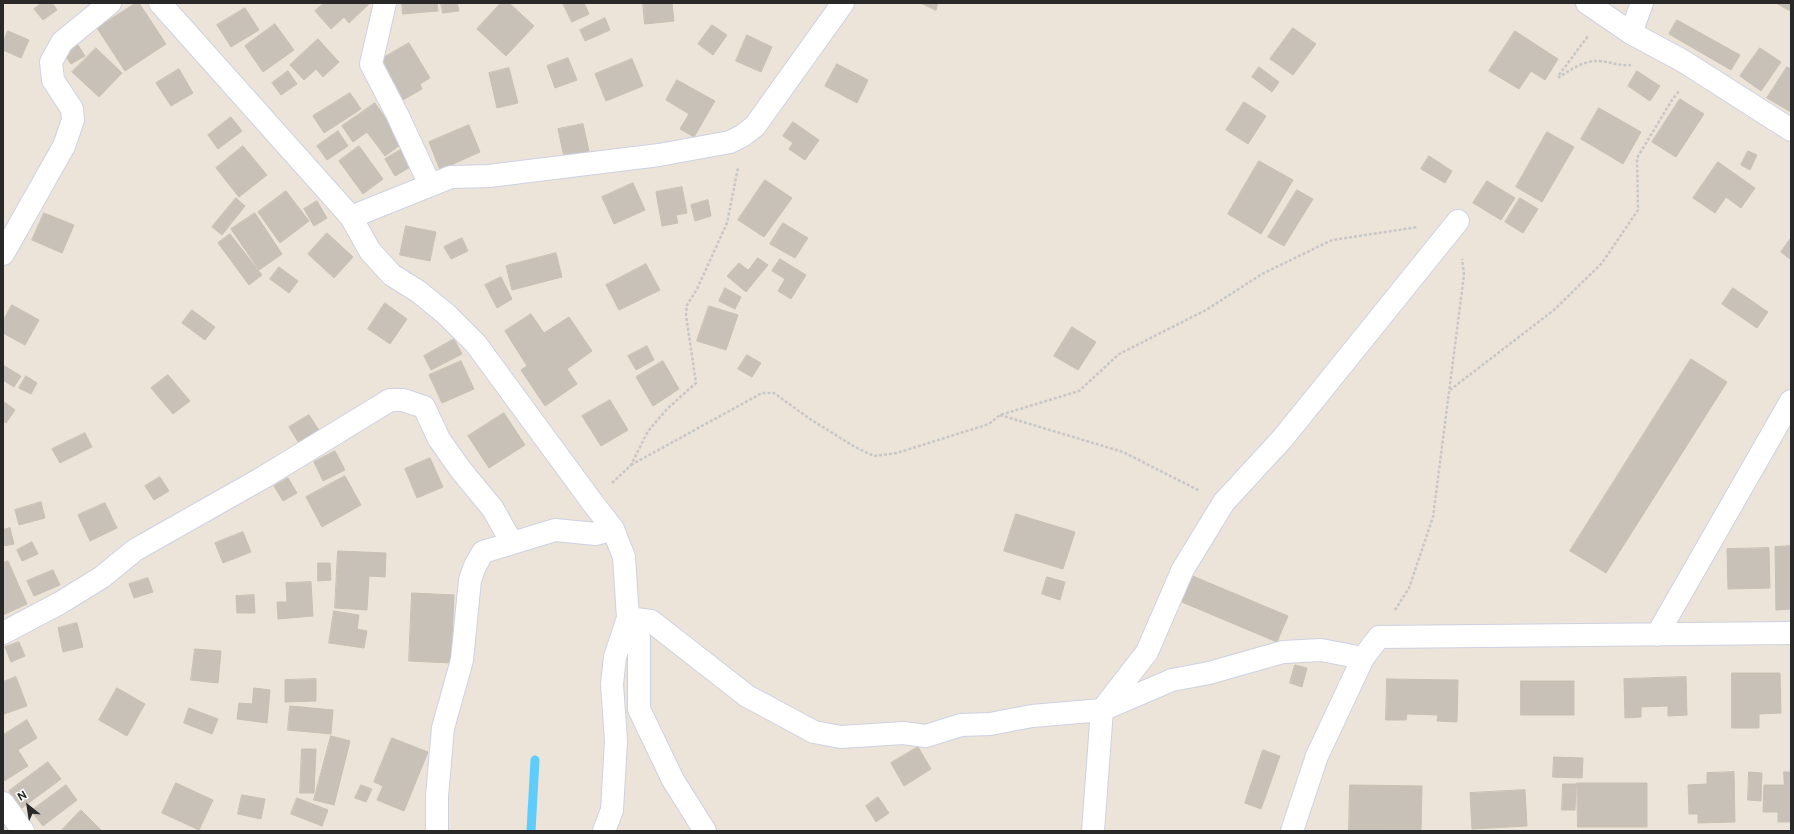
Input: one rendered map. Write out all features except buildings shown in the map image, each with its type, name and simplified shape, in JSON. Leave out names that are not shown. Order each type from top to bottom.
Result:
[{"type":"street","points":[[3,254],[64,146],[73,120],[72,109],[53,80],[51,62],[62,42],[110,3]]},
{"type":"street","points":[[160,3],[351,217],[370,251],[392,275],[419,292],[446,314],[476,344],[592,502],[614,529],[624,557],[628,618],[615,657],[612,684],[616,741],[612,810],[604,831]]},
{"type":"street","points":[[385,3],[371,64],[430,185]]},
{"type":"street","points":[[351,217],[451,177],[489,176],[659,155],[730,142],[742,136],[755,126],[843,3]]},
{"type":"street","points":[[1631,33],[1642,3]]},
{"type":"street","points":[[1595,9],[1631,33],[1683,61],[1791,130]]},
{"type":"street","points":[[1093,831],[1102,710],[1147,652],[1183,569],[1224,502],[1283,438],[1458,221]]},
{"type":"street","points":[[3,633],[60,603],[102,576],[135,550],[264,477],[390,400],[403,400],[424,407],[439,439],[460,469],[493,510],[512,543]]},
{"type":"street","points":[[1657,635],[1791,401]]},
{"type":"street","points":[[437,831],[437,796],[444,728],[462,660],[470,580],[474,566],[483,552],[554,530],[596,534],[614,529]]},
{"type":"street","points":[[628,618],[651,621],[747,696],[814,732],[841,737],[903,733],[926,736],[961,725],[990,724],[1032,716],[1102,710],[1172,680],[1209,673],[1283,652],[1321,650],[1363,658]]},
{"type":"street","points":[[628,618],[639,638],[640,709],[673,780],[705,831]]},
{"type":"street","points":[[1292,831],[1317,756],[1363,658],[1379,637],[1791,633]]},
{"type":"street","points":[[3,803],[23,831]]},
{"type":"path","points":[[1595,9],[1558,78],[1578,65],[1598,61],[1618,66],[1632,65]]},
{"type":"path","points":[[1450,390],[1554,310],[1602,263],[1638,210],[1637,158],[1686,77],[1675,71],[1683,61]]},
{"type":"path","points":[[631,465],[648,431],[668,408],[696,383],[686,315],[687,306],[697,289],[727,223],[736,179],[742,136]]},
{"type":"path","points":[[592,502],[631,465],[762,393],[774,393],[799,412],[854,447],[874,456],[897,453],[989,424],[1000,415],[1079,391],[1119,354],[1206,310],[1262,274],[1332,240],[1458,221],[1464,275],[1433,517],[1409,588],[1379,637]]},
{"type":"path","points":[[1000,415],[1123,452],[1224,502]]},
{"type":"waterway","points":[[531,831],[535,760]]}]
